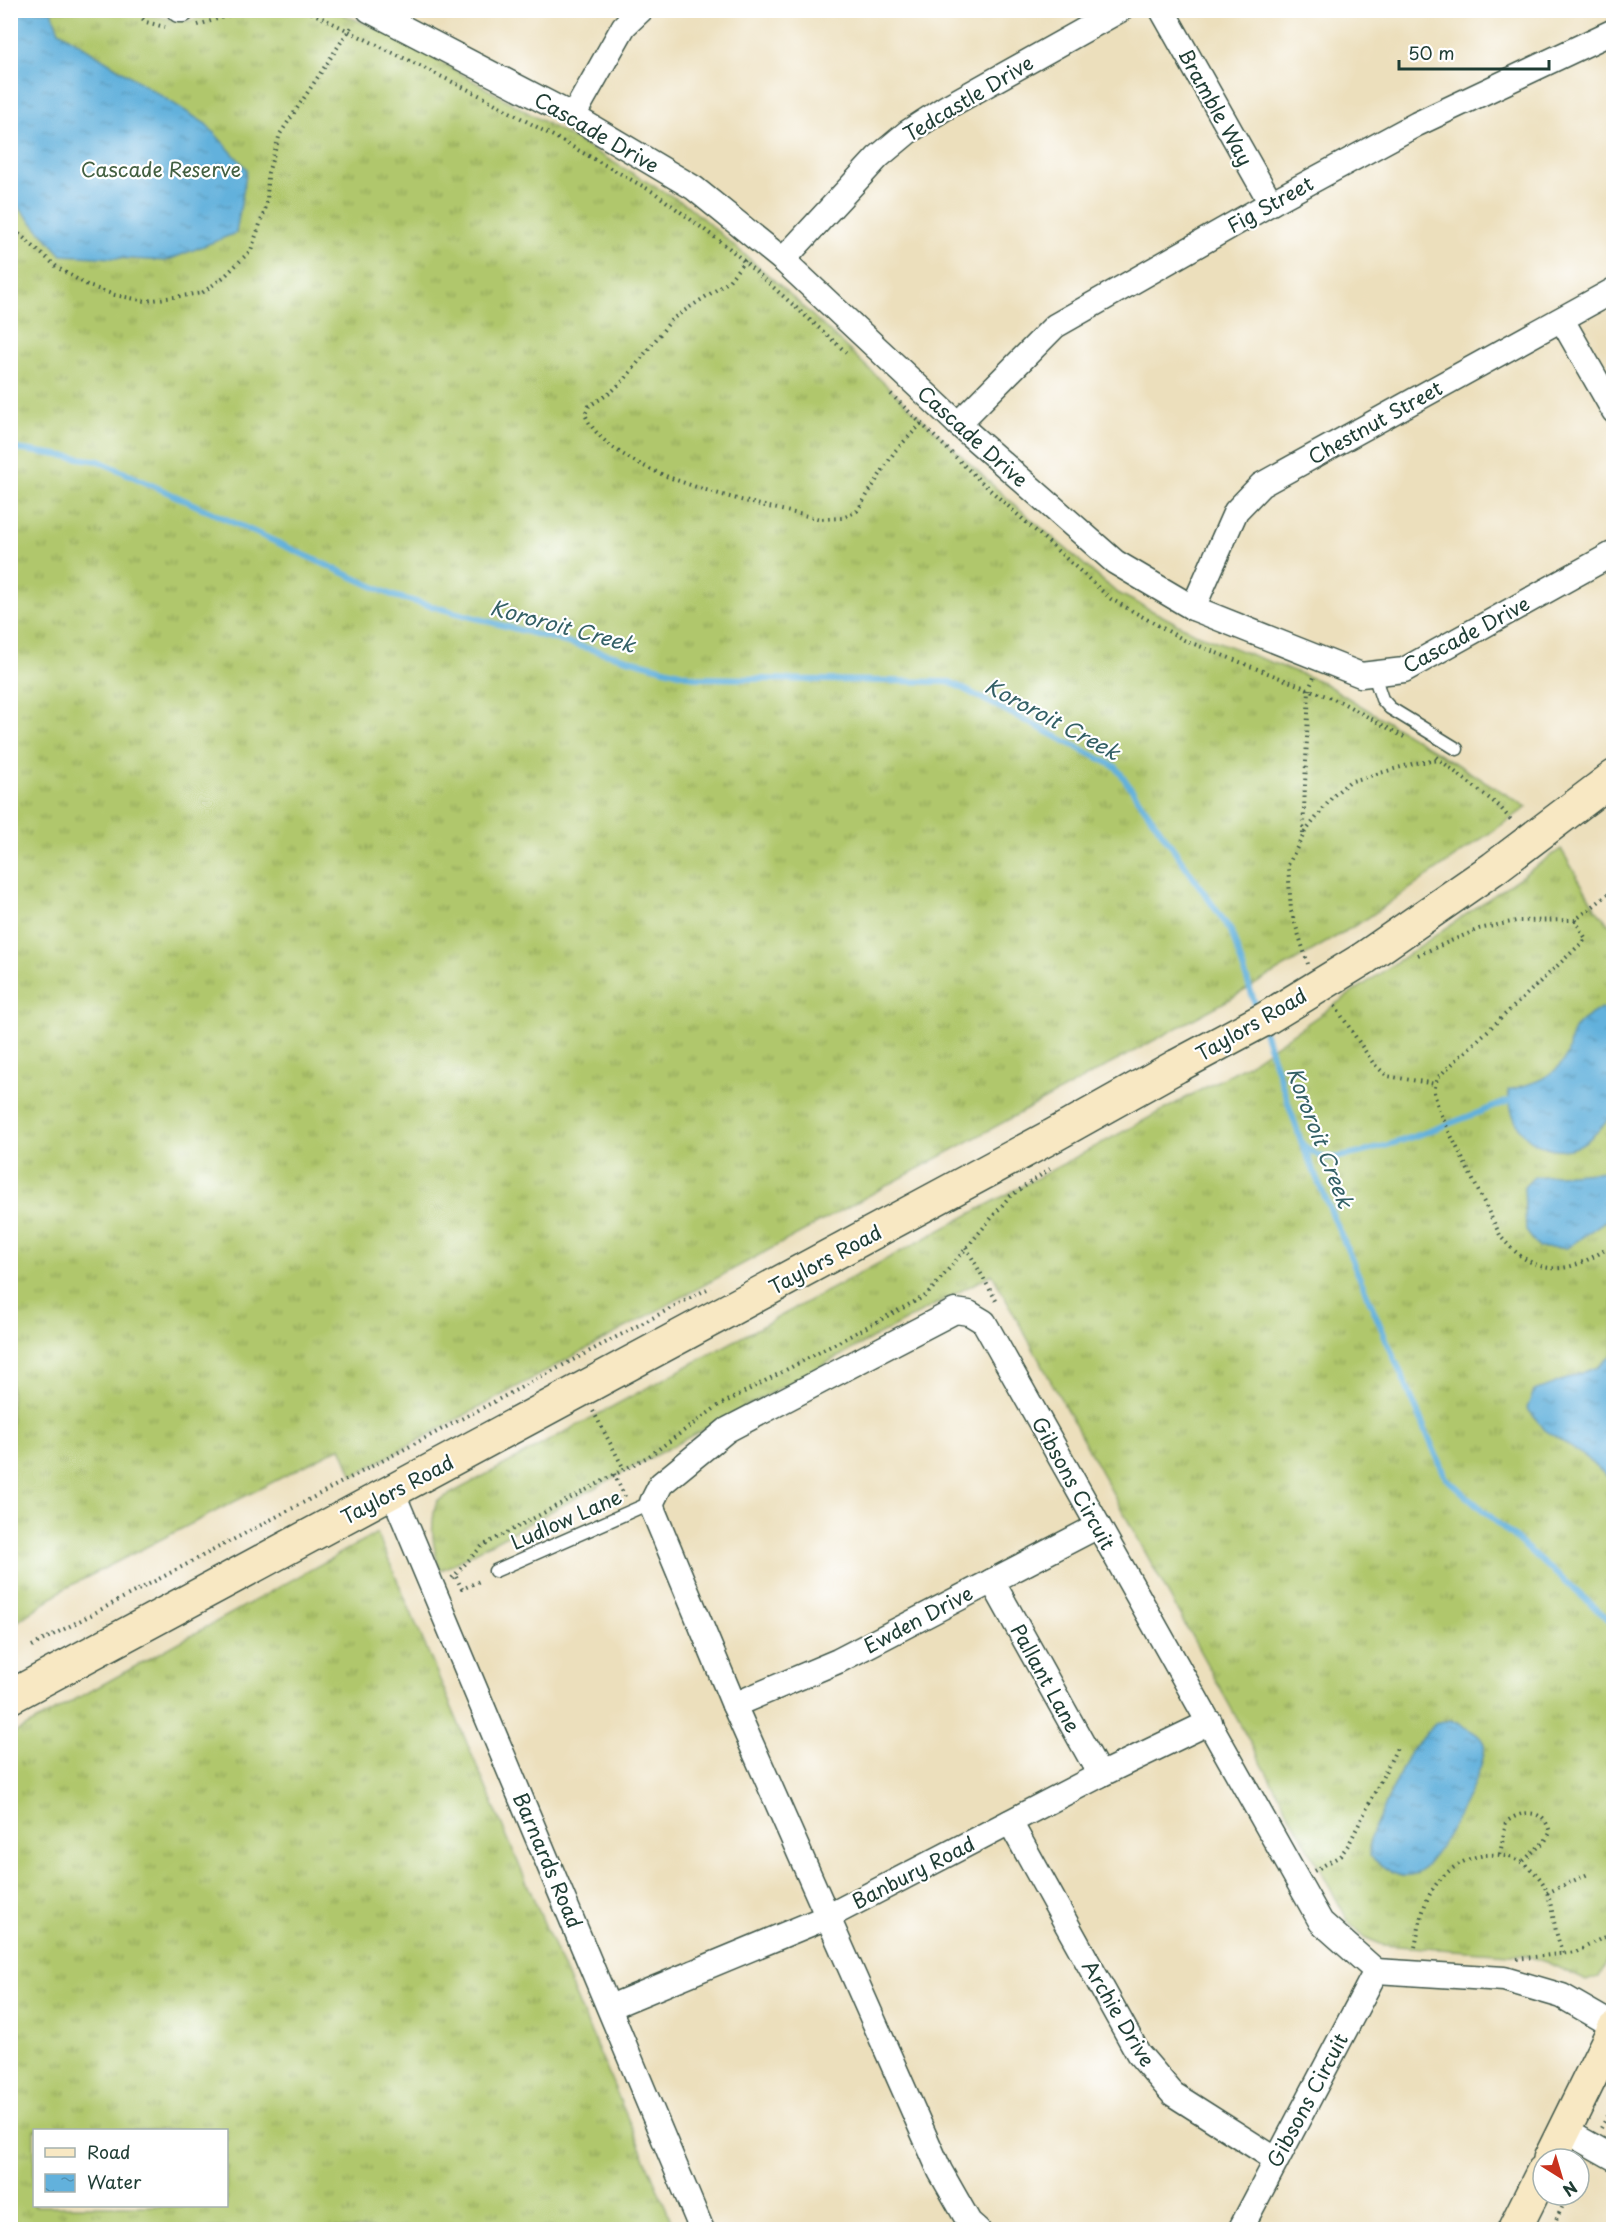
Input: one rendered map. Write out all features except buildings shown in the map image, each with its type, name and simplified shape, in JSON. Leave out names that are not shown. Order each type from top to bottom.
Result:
[{"type":"street","points":[[573,116],[624,26],[641,10]]},
{"type":"street","name":"Tedcastle Drive","points":[[783,260],[878,158],[908,132],[945,108],[1120,10]]},
{"type":"street","name":"Bramble Way","points":[[1162,10],[1271,203]]},
{"type":"street","name":"Cascade Drive","points":[[363,14],[573,116],[694,188],[783,260],[958,424],[1115,562],[1192,608],[1361,675],[1374,675],[1404,670],[1614,553]]},
{"type":"street","name":"Fig Street","points":[[958,424],[1055,326],[1271,203],[1417,124],[1614,31]]},
{"type":"street","name":"Chestnut Street","points":[[1192,608],[1236,511],[1261,485],[1614,290]]},
{"type":"street","points":[[1562,320],[1614,411]]},
{"type":"street","name":"Taylors Road","points":[[10,1697],[1265,1019],[1363,959],[1494,868],[1614,777]]},
{"type":"street","points":[[978,2229],[969,2222],[940,2171],[826,1917],[653,1510],[642,1506],[661,1484],[727,1430],[955,1311],[969,1313],[984,1322]]},
{"type":"street","name":"Gibsons Circuit","points":[[984,1322],[1321,1922],[1376,1971],[1240,2229]]},
{"type":"street","name":"Barnards Road","points":[[392,1491],[702,2229]]},
{"type":"street","name":"Ewden Drive","points":[[734,1705],[838,1661],[1098,1526]]},
{"type":"street","name":"Pallant Lane","points":[[992,1581],[1100,1775]]},
{"type":"street","name":"Banbury Road","points":[[610,2007],[826,1917],[1100,1775],[1210,1722]]},
{"type":"street","name":"Archie Drive","points":[[1010,1822],[1138,2053],[1173,2094],[1275,2159]]},
{"type":"street","points":[[1376,1971],[1504,1979],[1563,1996],[1614,2028],[1556,2147]]},
{"type":"street","points":[[1564,2130],[1614,2158]]},
{"type":"street","points":[[1514,2229],[1531,2196]]},
{"type":"lane","points":[[1374,675],[1382,699],[1390,708],[1457,749]]},
{"type":"lane","name":"Ludlow Lane","points":[[495,1571],[642,1506]]},
{"type":"path","points":[[10,226],[58,268],[89,285],[115,295],[146,301],[202,293],[225,276],[250,250],[267,204],[268,173],[280,134],[363,14]]},
{"type":"path","points":[[743,261],[728,282],[672,319],[625,379],[610,393],[589,406],[585,414],[588,423],[602,437],[633,459],[700,489],[832,520],[857,512],[895,451],[922,424]]},
{"type":"path","points":[[1303,835],[1309,689]]},
{"type":"path","points":[[1308,965],[1291,911],[1288,865],[1303,835],[1334,795],[1349,782],[1415,763],[1440,760]]},
{"type":"path","points":[[1407,959],[1479,929],[1516,921],[1575,920],[1614,890]]},
{"type":"path","points":[[1575,920],[1586,939],[1437,1078],[1434,1092],[1439,1111],[1501,1238],[1515,1253],[1534,1265],[1573,1267],[1614,1244]]},
{"type":"path","points":[[1334,1005],[1373,1063],[1387,1076],[1435,1084]]},
{"type":"path","points":[[966,1247],[1003,1312],[984,1322]]},
{"type":"path","points":[[582,1390],[624,1469]]},
{"type":"path","points":[[614,1474],[642,1506]]},
{"type":"path","points":[[456,1577],[462,1589],[491,1576],[495,1571]]},
{"type":"path","points":[[1298,1880],[1330,1864],[1349,1844],[1397,1748]]},
{"type":"path","points":[[1500,1854],[1506,1822],[1521,1814],[1532,1813],[1541,1816],[1548,1822],[1550,1833],[1545,1841],[1522,1862]]},
{"type":"path","points":[[1406,1952],[1416,1950],[1430,1894],[1442,1879],[1460,1864],[1478,1856],[1500,1854],[1522,1862],[1541,1881],[1547,1893],[1556,1937],[1564,1954]]},
{"type":"path","points":[[1547,1893],[1588,1874]]},
{"type":"path","points":[[1515,1959],[1576,1953],[1614,1932]]},
{"type":"path","points":[[1551,2229],[1562,2207]]},
{"type":"green space","name":"Cascade Reserve","points":[[11,11],[142,11],[145,15],[188,21],[229,11],[335,11],[401,39],[687,205],[783,288],[1000,492],[1116,592],[1195,633],[1322,682],[1527,807],[1366,919],[1230,999],[353,1476],[341,1447],[64,1589],[11,1626]]},
{"type":"green space","points":[[1561,849],[1596,909],[1613,929],[1614,1947],[1599,1977],[1587,1981],[1546,1962],[1524,1955],[1383,1945],[1364,1937],[1350,1924],[992,1274],[440,1571],[433,1536],[433,1519],[437,1501],[1247,1065]]},
{"type":"green space","points":[[377,1533],[675,2229],[11,2229],[11,1735]]},
{"type":"water","points":[[11,10],[51,11],[59,31],[206,124],[247,169],[236,233],[166,261],[62,255],[11,199]]},
{"type":"water","points":[[1601,1008],[1613,1012],[1613,1115],[1599,1130],[1577,1147],[1556,1149],[1535,1143],[1520,1130],[1515,1121],[1508,1090],[1533,1083],[1557,1069],[1567,1055],[1575,1028],[1585,1018]]},
{"type":"water","points":[[1607,1171],[1613,1173],[1613,1215],[1567,1248],[1539,1248],[1526,1231],[1524,1187],[1534,1177]]},
{"type":"water","points":[[1613,1354],[1613,1482],[1587,1458],[1545,1430],[1527,1408],[1534,1391],[1598,1367]]},
{"type":"water","points":[[1451,1720],[1482,1740],[1484,1755],[1478,1772],[1459,1815],[1434,1855],[1414,1875],[1396,1874],[1384,1868],[1370,1856],[1370,1838],[1410,1751],[1436,1723]]},
{"type":"waterway","name":"Kororoit Creek","points":[[10,448],[99,461],[394,596],[698,678],[950,682],[1116,767],[1231,931],[1258,1013]]},
{"type":"waterway","name":"Kororoit Creek","points":[[1264,1031],[1302,1144],[1446,1478],[1614,1624]]},
{"type":"waterway","points":[[1303,1145],[1323,1157],[1361,1153],[1415,1136],[1509,1101]]}]
